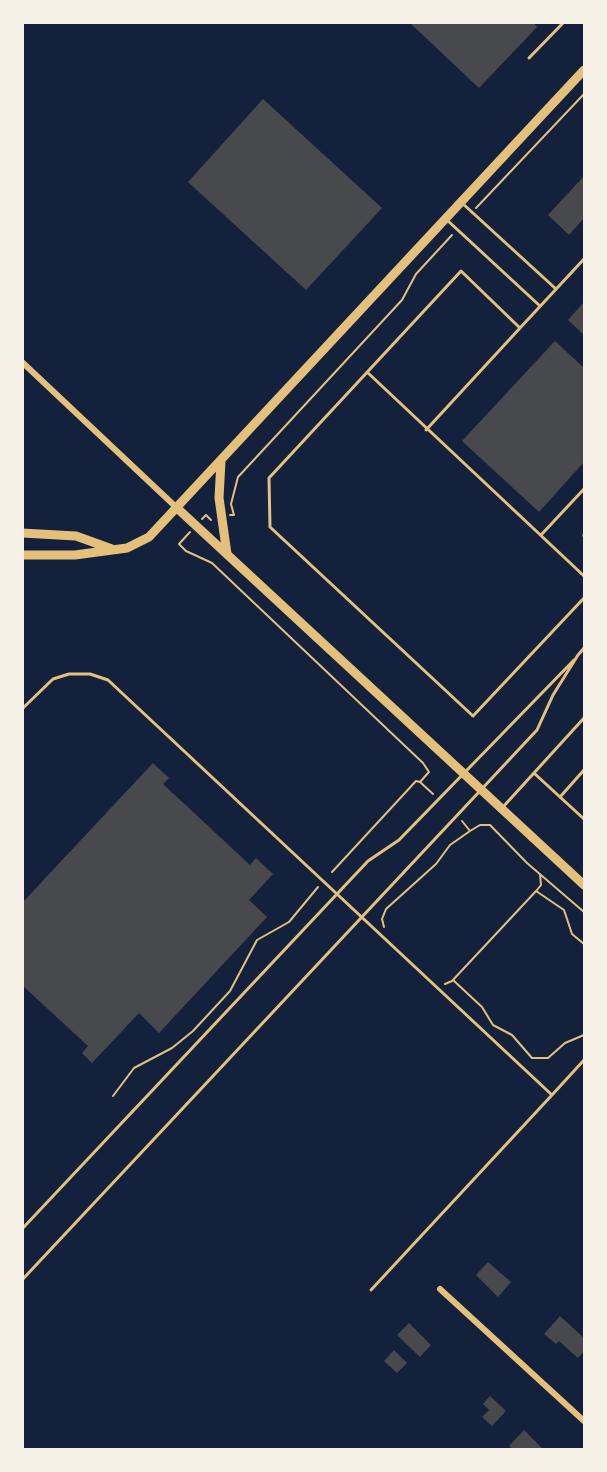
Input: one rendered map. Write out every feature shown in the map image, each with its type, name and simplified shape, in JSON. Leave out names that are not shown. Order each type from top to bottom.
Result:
[{"type":"main road","points":[[22,555],[75,555],[115,550],[127,548],[149,537],[585,70]]},
{"type":"main road","points":[[221,461],[219,498],[227,554]]},
{"type":"main road","points":[[177,508],[585,885]]},
{"type":"main road","points":[[22,533],[76,536],[115,550]]},
{"type":"street","points":[[22,362],[177,508]]},
{"type":"street","points":[[440,1289],[585,1421]]},
{"type":"lane","points":[[529,58],[564,22]]},
{"type":"lane","points":[[461,202],[556,290]]},
{"type":"lane","points":[[446,219],[540,306]]},
{"type":"lane","points":[[426,429],[585,259]]},
{"type":"lane","points":[[520,327],[460,271],[269,478],[270,527],[473,716],[585,598]]},
{"type":"lane","points":[[367,372],[585,576]]},
{"type":"lane","points":[[540,536],[585,489]]},
{"type":"lane","points":[[22,1229],[368,861],[399,840],[585,648]]},
{"type":"lane","points":[[22,1280],[361,917],[458,818],[537,730],[553,695],[578,655]]},
{"type":"lane","points":[[22,709],[53,679],[69,674],[90,674],[108,680],[552,1095]]},
{"type":"lane","points":[[502,808],[585,718]]},
{"type":"lane","points":[[560,797],[585,770]]},
{"type":"lane","points":[[534,773],[585,819]]},
{"type":"lane","points":[[371,1290],[585,1060]]},
{"type":"path","points":[[472,212],[585,94]]},
{"type":"path","points":[[332,872],[416,781],[420,782],[429,772],[423,763],[212,563],[179,544],[206,515],[211,521],[234,515],[231,504],[238,477],[402,300],[416,274],[457,229]]},
{"type":"path","points":[[420,782],[438,799]]},
{"type":"path","points":[[458,818],[470,831]]},
{"type":"path","points":[[392,934],[381,923],[386,909],[436,864],[450,844],[480,825],[490,825],[585,912]]},
{"type":"path","points":[[444,983],[453,980],[536,891],[541,885],[540,872]]},
{"type":"path","points":[[113,1096],[134,1068],[172,1048],[193,1031],[230,991],[257,940],[289,922],[318,887]]},
{"type":"path","points":[[536,891],[564,910],[572,934],[585,944]]},
{"type":"path","points":[[453,980],[482,1007],[494,1025],[512,1035],[532,1058],[548,1058],[565,1043],[585,1035]]},
{"type":"building","points":[[409,22],[533,22],[537,27],[479,88]]},
{"type":"building","points":[[263,99],[382,208],[306,290],[188,182]]},
{"type":"building","points":[[584,176],[584,218],[569,235],[548,215]]},
{"type":"building","points":[[584,302],[584,335],[568,320]]},
{"type":"building","points":[[555,341],[584,368],[584,462],[539,512],[462,441]]},
{"type":"building","points":[[153,763],[169,778],[163,784],[250,865],[256,858],[273,874],[249,900],[267,917],[159,1033],[139,1013],[92,1063],[82,1053],[88,1046],[22,985],[22,903]]},
{"type":"building","points":[[488,1262],[511,1282],[498,1297],[476,1275]]},
{"type":"building","points":[[560,1316],[584,1338],[584,1351],[578,1358],[559,1341],[556,1344],[544,1334]]},
{"type":"building","points":[[409,1323],[431,1345],[420,1357],[397,1335]]},
{"type":"building","points":[[394,1350],[407,1363],[397,1373],[384,1361]]},
{"type":"building","points":[[490,1396],[506,1411],[492,1426],[482,1417],[489,1410],[483,1404]]},
{"type":"building","points":[[524,1430],[544,1450],[513,1450],[509,1446]]}]
